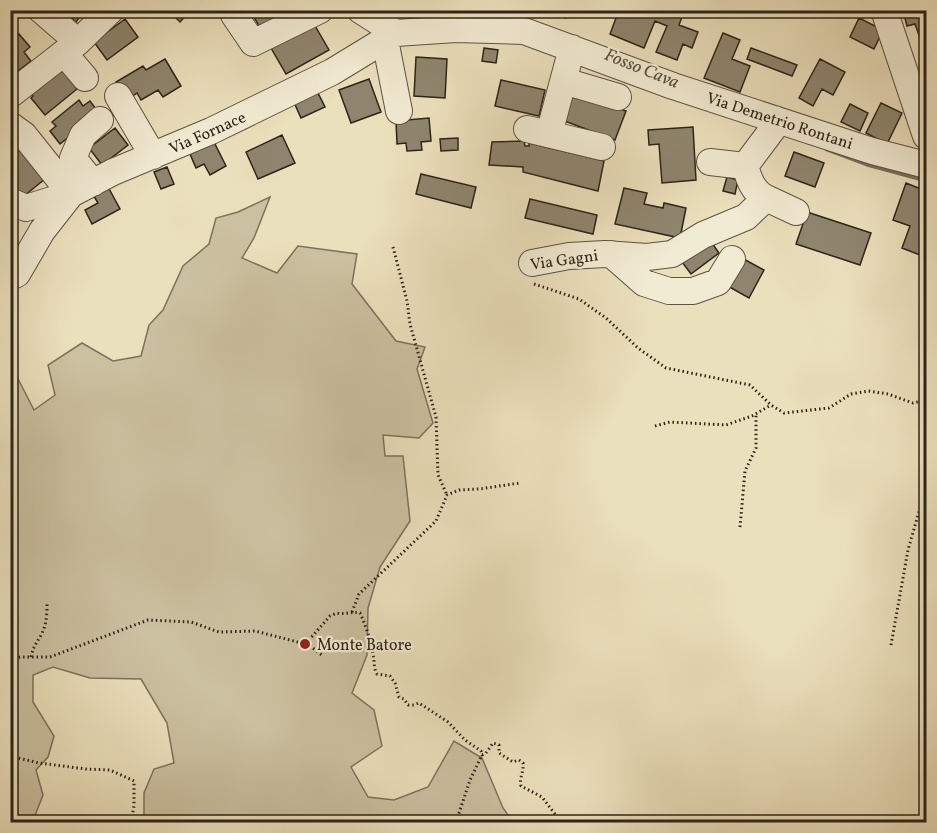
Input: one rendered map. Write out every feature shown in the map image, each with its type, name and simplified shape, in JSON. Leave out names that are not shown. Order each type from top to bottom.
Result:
[{"type":"street","points":[[41,10],[71,47],[85,78]]},
{"type":"street","points":[[10,95],[71,47],[111,10]]},
{"type":"street","points":[[234,15],[253,43],[320,10]]},
{"type":"street","points":[[884,10],[926,131]]},
{"type":"street","name":"Via Demetrio Rontani","points":[[384,27],[456,20],[524,31],[569,60],[673,86],[771,129],[927,165]]},
{"type":"street","points":[[384,27],[399,111]]},
{"type":"street","name":"Via Fornace","points":[[10,201],[26,208],[82,188],[211,131],[332,72],[384,27]]},
{"type":"street","points":[[602,147],[538,131],[569,60],[618,97]]},
{"type":"street","points":[[118,96],[153,156]]},
{"type":"street","points":[[82,188],[73,158],[83,135],[100,120]]},
{"type":"street","points":[[10,125],[82,188]]},
{"type":"street","points":[[771,129],[745,166],[749,182],[761,195],[796,212]]},
{"type":"street","points":[[710,162],[745,166]]},
{"type":"street","points":[[10,277],[17,274],[42,231],[82,188]]},
{"type":"street","name":"Via Gagni","points":[[529,272],[569,256],[672,254],[704,235],[746,217],[766,198]]},
{"type":"street","points":[[611,254],[644,283],[669,291],[693,291],[718,282],[732,259]]},
{"type":"path","points":[[393,247],[407,301],[410,324],[436,417],[438,475],[447,495]]},
{"type":"path","name":"Via Gagni","points":[[529,272],[579,299],[606,318],[638,348],[666,368],[750,385],[771,405]]},
{"type":"path","points":[[655,426],[670,422],[726,425],[771,405],[784,413],[829,408],[851,394],[868,391],[888,394],[913,403],[927,400]]},
{"type":"path","points":[[740,527],[745,471],[756,448],[756,413]]},
{"type":"path","points":[[352,612],[359,594],[436,521],[447,495],[459,490],[520,483]]},
{"type":"path","points":[[891,645],[908,549],[927,486]]},
{"type":"path","points":[[31,657],[33,645],[43,632],[47,602]]},
{"type":"path","points":[[309,645],[309,640],[330,616],[337,613],[360,614],[369,634],[377,674],[390,676],[395,683],[399,697],[404,699],[408,705],[419,703],[448,722],[465,740],[481,751],[482,755]]},
{"type":"path","points":[[10,660],[20,657],[50,657],[148,620],[191,622],[219,632],[255,631],[309,645],[323,656]]},
{"type":"path","points":[[456,822],[470,780],[482,755],[493,743],[499,745],[499,753],[513,762],[519,760],[523,763],[521,786],[542,797],[561,822]]},
{"type":"path","points":[[10,756],[39,763],[110,770],[134,781],[134,806],[131,822]]},
{"type":"shaded area","points":[[270,197],[254,238],[242,258],[277,273],[298,246],[357,254],[352,284],[396,341],[425,347],[417,369],[433,423],[419,438],[383,435],[385,456],[403,456],[410,521],[380,567],[368,608],[367,655],[352,693],[374,710],[382,746],[351,767],[368,797],[394,800],[428,787],[454,741],[482,758],[503,808],[513,822],[144,822],[144,793],[154,769],[174,763],[167,723],[141,679],[90,678],[53,667],[33,675],[33,702],[54,736],[48,757],[36,770],[43,795],[34,818],[35,822],[11,822],[11,374],[15,373],[34,410],[55,395],[48,365],[82,343],[113,361],[141,356],[149,325],[163,310],[183,266],[209,244],[216,218],[238,212]]},
{"type":"building","points":[[61,10],[85,10],[76,22]]},
{"type":"building","points":[[168,10],[191,10],[180,22]]},
{"type":"building","points":[[250,10],[282,10],[287,19],[263,33]]},
{"type":"building","points":[[539,10],[568,10],[566,18]]},
{"type":"building","points":[[619,10],[639,10],[650,15],[652,10],[674,10],[673,13],[682,17],[679,25],[698,32],[692,48],[683,44],[677,60],[656,52],[667,26],[655,21],[644,48],[610,34]]},
{"type":"building","points":[[903,10],[926,10],[926,36],[920,38],[915,24],[907,26]]},
{"type":"building","points":[[859,18],[883,30],[874,49],[850,37]]},
{"type":"building","points":[[125,19],[138,37],[107,60],[94,42]]},
{"type":"building","points":[[314,24],[329,50],[286,74],[271,48]]},
{"type":"building","points":[[723,33],[740,40],[732,59],[750,66],[740,92],[704,78]]},
{"type":"building","points":[[19,34],[30,47],[24,52],[31,61],[10,77],[10,39]]},
{"type":"building","points":[[484,48],[498,50],[496,63],[482,61]]},
{"type":"building","points":[[751,48],[797,65],[792,76],[747,59]]},
{"type":"building","points":[[416,57],[447,59],[445,98],[414,96]]},
{"type":"building","points":[[165,59],[181,86],[163,97],[158,90],[141,100],[137,93],[127,100],[116,82],[143,66],[146,70]]},
{"type":"building","points":[[820,59],[845,72],[833,95],[822,89],[813,106],[799,98]]},
{"type":"building","points":[[62,70],[77,89],[45,115],[31,98],[33,96],[27,89]]},
{"type":"building","points":[[369,79],[381,112],[351,123],[339,90]]},
{"type":"building","points":[[501,80],[545,90],[539,116],[495,106]]},
{"type":"building","points":[[316,89],[325,107],[301,118],[293,100]]},
{"type":"building","points":[[572,92],[626,111],[615,140],[562,120]]},
{"type":"building","points":[[79,100],[83,106],[90,101],[99,113],[60,144],[50,131],[56,126],[52,122]]},
{"type":"building","points":[[881,103],[902,113],[887,144],[866,133]]},
{"type":"building","points":[[850,104],[868,113],[860,131],[841,122]]},
{"type":"building","points":[[429,118],[431,141],[421,142],[422,150],[407,151],[406,143],[397,144],[396,121]]},
{"type":"building","points":[[693,127],[696,180],[662,183],[659,144],[649,145],[648,130]]},
{"type":"building","points":[[115,128],[128,145],[102,165],[89,148]]},
{"type":"building","points":[[10,135],[45,179],[19,200],[10,190]]},
{"type":"building","points":[[282,135],[295,163],[258,179],[246,152]]},
{"type":"building","points":[[458,138],[458,150],[441,151],[440,139]]},
{"type":"building","points":[[524,141],[525,146],[529,146],[529,143],[604,161],[598,191],[523,172],[523,167],[489,165],[492,142]]},
{"type":"building","points":[[214,142],[226,166],[210,175],[204,164],[196,168],[190,154]]},
{"type":"building","points":[[794,152],[824,163],[815,187],[785,176]]},
{"type":"building","points":[[167,167],[174,184],[161,189],[154,172]]},
{"type":"building","points":[[421,174],[476,187],[471,208],[416,194]]},
{"type":"building","points":[[727,177],[738,180],[735,194],[723,191]]},
{"type":"building","points":[[906,183],[926,191],[926,238],[920,255],[902,248],[910,226],[893,220]]},
{"type":"building","points":[[107,185],[120,209],[92,224],[85,210],[98,203],[92,193]]},
{"type":"building","points":[[624,188],[647,193],[644,204],[663,208],[664,203],[686,208],[680,238],[615,224]]},
{"type":"building","points":[[530,199],[597,215],[593,234],[525,218]]},
{"type":"building","points":[[807,212],[871,233],[860,265],[796,244]]},
{"type":"building","points":[[707,236],[719,253],[691,274],[679,258]]},
{"type":"building","points":[[740,257],[764,270],[749,298],[724,284]]},
{"type":"waterway","name":"Fosso Cava","points":[[827,149],[867,164],[926,180]]},
{"type":"place","name":"Monte Batore","points":[[305,644]]}]
